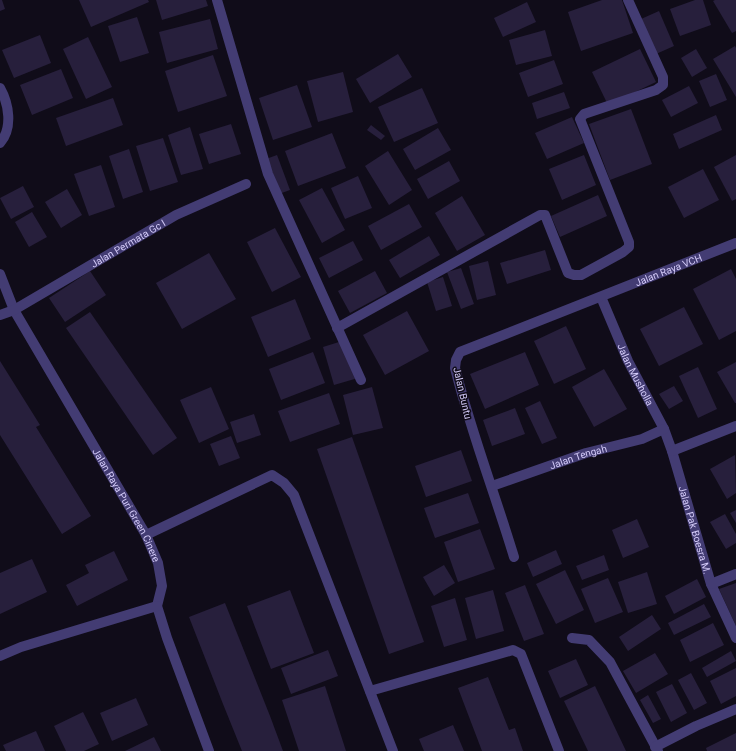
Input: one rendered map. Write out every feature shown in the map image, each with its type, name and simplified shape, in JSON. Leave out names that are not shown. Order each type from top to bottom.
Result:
[{"type":"street","points":[[217,0],[268,174],[361,380]]},
{"type":"street","points":[[337,328],[540,215],[545,215],[568,273],[574,276],[588,271],[623,252],[629,247],[629,242],[580,119],[584,114],[656,90],[663,85],[663,77],[628,0]]},
{"type":"street","points":[[0,88],[8,105],[9,123],[3,140],[0,143]]},
{"type":"street","name":"Jalan Permata Gc I","points":[[0,315],[14,310],[176,215],[246,184]]},
{"type":"street","name":"Jalan Raya VCH","points":[[601,297],[736,243]]},
{"type":"street","name":"Jalan Raya Puri Green Cinere","points":[[0,274],[14,310],[146,535],[158,563],[162,586],[157,606]]},
{"type":"street","name":"Jalan Musholla","points":[[601,297],[628,361],[664,429],[672,451]]},
{"type":"street","name":"Jalan Buntu","points":[[514,557],[492,486],[468,419],[455,368],[456,360],[460,352],[601,297]]},
{"type":"street","points":[[672,451],[736,426]]},
{"type":"street","name":"Jalan Tengah","points":[[492,486],[586,453],[642,439],[664,429]]},
{"type":"street","name":"Jalan Pak Boesra M.","points":[[672,451],[712,584],[736,574]]},
{"type":"street","points":[[146,535],[272,475],[284,483],[294,495],[393,751]]},
{"type":"street","points":[[712,584],[736,638]]},
{"type":"street","points":[[0,656],[20,647],[157,606],[167,638],[209,751]]},
{"type":"street","points":[[572,638],[589,640],[610,662],[656,749],[696,726],[736,709]]},
{"type":"street","points":[[370,692],[513,650],[521,654],[559,751]]},
{"type":"building","points":[[0,0],[2,0],[5,9],[0,11]]},
{"type":"building","points":[[79,0],[148,0],[149,2],[91,27]]},
{"type":"building","points":[[156,0],[206,0],[208,6],[162,20]]},
{"type":"building","points":[[602,0],[622,0],[633,33],[581,51],[568,12]]},
{"type":"building","points":[[695,0],[703,0],[711,25],[680,36],[670,9]]},
{"type":"building","points":[[736,0],[736,31],[732,33],[713,1]]},
{"type":"building","points":[[527,2],[536,22],[503,37],[494,18]]},
{"type":"building","points":[[659,11],[674,46],[656,54],[641,19]]},
{"type":"building","points":[[137,17],[149,53],[120,62],[108,26]]},
{"type":"building","points":[[210,19],[218,49],[167,63],[159,32]]},
{"type":"building","points":[[545,30],[552,56],[516,65],[509,40]]},
{"type":"building","points":[[40,35],[51,63],[14,78],[2,50]]},
{"type":"building","points":[[88,37],[112,87],[86,99],[63,49]]},
{"type":"building","points":[[735,46],[736,48],[736,97],[713,59]]},
{"type":"building","points":[[640,49],[656,82],[608,105],[592,72]]},
{"type":"building","points":[[696,49],[707,68],[692,77],[681,58]]},
{"type":"building","points":[[398,54],[412,77],[370,103],[356,79]]},
{"type":"building","points":[[213,55],[227,96],[178,112],[165,71]]},
{"type":"building","points":[[554,60],[563,84],[528,97],[519,73]]},
{"type":"building","points":[[61,69],[73,98],[32,115],[20,85]]},
{"type":"building","points":[[343,72],[353,112],[318,122],[307,81]]},
{"type":"building","points":[[716,74],[727,100],[710,107],[699,81]]},
{"type":"building","points":[[297,85],[312,127],[273,140],[259,98]]},
{"type":"building","points":[[689,86],[698,103],[671,117],[662,100]]},
{"type":"building","points":[[422,88],[438,123],[394,142],[378,107]]},
{"type":"building","points":[[564,92],[570,108],[537,119],[532,103]]},
{"type":"building","points":[[113,98],[123,125],[66,146],[56,118]]},
{"type":"building","points":[[631,109],[652,164],[610,180],[589,124]]},
{"type":"building","points":[[716,115],[722,130],[679,149],[673,134]]},
{"type":"building","points":[[572,117],[584,143],[547,159],[535,133]]},
{"type":"building","points":[[231,124],[241,154],[209,164],[199,134]]},
{"type":"building","points":[[371,125],[385,136],[381,140],[367,130]]},
{"type":"building","points":[[190,127],[203,169],[181,175],[168,135]]},
{"type":"building","points":[[438,128],[451,150],[415,170],[403,149]]},
{"type":"building","points":[[332,133],[346,168],[298,186],[285,151]]},
{"type":"building","points":[[163,138],[178,182],[150,191],[136,146]]},
{"type":"building","points":[[129,149],[143,192],[123,199],[109,156]]},
{"type":"building","points":[[388,151],[412,190],[389,205],[365,166]]},
{"type":"building","points":[[277,155],[290,190],[279,194],[266,159]]},
{"type":"building","points":[[584,155],[596,185],[562,200],[549,169]]},
{"type":"building","points":[[736,155],[736,199],[732,201],[714,167]]},
{"type":"building","points":[[449,161],[460,181],[428,199],[417,179]]},
{"type":"building","points":[[101,165],[115,207],[89,216],[74,174]]},
{"type":"building","points":[[703,169],[719,200],[684,218],[668,187]]},
{"type":"building","points":[[358,176],[372,208],[345,219],[331,188]]},
{"type":"building","points":[[23,186],[34,207],[11,219],[0,198]]},
{"type":"building","points":[[322,188],[345,230],[322,243],[299,200]]},
{"type":"building","points":[[67,189],[82,215],[61,228],[45,202]]},
{"type":"building","points":[[598,195],[607,216],[560,237],[551,216]]},
{"type":"building","points":[[462,196],[485,235],[457,251],[435,213]]},
{"type":"building","points":[[409,204],[422,227],[381,250],[368,226]]},
{"type":"building","points":[[32,212],[47,237],[29,247],[15,222]]},
{"type":"building","points":[[275,228],[301,277],[272,292],[247,242]]},
{"type":"building","points":[[429,236],[440,255],[400,278],[389,260]]},
{"type":"building","points":[[353,241],[363,260],[329,278],[319,258]]},
{"type":"building","points":[[545,250],[551,270],[507,284],[500,263]]},
{"type":"building","points":[[209,253],[236,299],[182,329],[156,283]]},
{"type":"building","points":[[488,261],[496,295],[477,300],[469,266]]},
{"type":"building","points":[[461,268],[474,304],[461,309],[447,272]]},
{"type":"building","points":[[731,269],[736,279],[736,331],[719,340],[693,289]]},
{"type":"building","points":[[90,271],[106,295],[65,322],[49,298]]},
{"type":"building","points":[[375,271],[387,293],[350,313],[338,291]]},
{"type":"building","points":[[443,277],[452,306],[436,311],[427,282]]},
{"type":"building","points":[[295,299],[311,339],[268,357],[251,317]]},
{"type":"building","points":[[684,307],[703,344],[659,366],[640,329]]},
{"type":"building","points":[[407,311],[429,351],[385,375],[363,335]]},
{"type":"building","points":[[90,312],[177,438],[153,455],[66,328]]},
{"type":"building","points":[[566,326],[586,369],[554,384],[534,341]]},
{"type":"building","points":[[339,342],[358,378],[334,385],[323,347]]},
{"type":"building","points":[[313,352],[325,383],[281,400],[269,369]]},
{"type":"building","points":[[525,352],[539,385],[485,409],[470,374]]},
{"type":"building","points":[[0,361],[40,425],[36,427],[91,516],[62,534],[0,435]]},
{"type":"building","points":[[736,362],[736,403],[735,403],[717,372]]},
{"type":"building","points":[[698,367],[717,409],[698,418],[679,376]]},
{"type":"building","points":[[604,369],[627,409],[594,427],[572,387]]},
{"type":"building","points":[[674,386],[683,401],[669,409],[659,394]]},
{"type":"building","points":[[211,387],[229,429],[199,443],[180,400]]},
{"type":"building","points":[[372,387],[383,428],[353,435],[343,395]]},
{"type":"building","points":[[329,393],[340,424],[290,442],[278,411]]},
{"type":"building","points":[[540,401],[557,438],[542,444],[525,408]]},
{"type":"building","points":[[515,408],[525,434],[492,446],[483,420]]},
{"type":"building","points":[[254,414],[261,435],[237,443],[230,422]]},
{"type":"building","points":[[231,436],[240,458],[219,466],[210,444]]},
{"type":"building","points":[[352,437],[424,642],[389,654],[317,449]]},
{"type":"building","points":[[461,450],[472,481],[426,497],[415,466]]},
{"type":"building","points":[[735,455],[736,493],[727,499],[710,469]]},
{"type":"building","points":[[468,493],[479,523],[435,538],[424,508]]},
{"type":"building","points":[[736,510],[736,523],[730,513]]},
{"type":"building","points":[[725,514],[736,534],[736,543],[726,549],[710,522]]},
{"type":"building","points":[[637,519],[649,547],[623,558],[612,530]]},
{"type":"building","points":[[480,529],[495,569],[458,582],[444,542]]},
{"type":"building","points":[[556,550],[562,564],[533,577],[527,563]]},
{"type":"building","points":[[114,551],[128,580],[77,606],[66,585],[89,573],[85,565]]},
{"type":"building","points":[[604,555],[609,570],[582,580],[576,566]]},
{"type":"building","points":[[32,559],[47,592],[0,614],[0,573]]},
{"type":"building","points":[[444,565],[455,583],[434,596],[423,577]]},
{"type":"building","points":[[565,570],[584,610],[556,624],[536,584]]},
{"type":"building","points":[[647,572],[657,604],[628,613],[618,582]]},
{"type":"building","points":[[608,578],[623,612],[595,623],[581,589]]},
{"type":"building","points":[[697,579],[706,597],[674,614],[665,596]]},
{"type":"building","points":[[736,583],[736,626],[719,589]]},
{"type":"building","points":[[525,585],[544,634],[524,641],[505,593]]},
{"type":"building","points":[[290,590],[314,653],[271,669],[247,606]]},
{"type":"building","points":[[493,590],[504,631],[476,639],[465,598]]},
{"type":"building","points":[[455,598],[467,640],[444,647],[431,606]]},
{"type":"building","points":[[225,603],[283,751],[242,751],[223,704],[189,617]]},
{"type":"building","points":[[704,604],[711,617],[674,635],[668,623]]},
{"type":"building","points":[[652,615],[661,629],[628,651],[619,637]]},
{"type":"building","points":[[713,623],[724,645],[690,662],[680,640]]},
{"type":"building","points":[[328,650],[338,676],[291,694],[281,668]]},
{"type":"building","points":[[731,651],[736,661],[707,677],[702,668]]},
{"type":"building","points":[[655,653],[668,674],[636,693],[623,671]]},
{"type":"building","points":[[576,659],[588,685],[560,698],[548,671]]},
{"type":"building","points":[[736,668],[736,696],[721,704],[710,681]]},
{"type":"building","points":[[691,673],[707,703],[694,710],[678,680]]},
{"type":"building","points":[[488,677],[509,730],[515,728],[523,751],[482,751],[458,688]]},
{"type":"building","points":[[672,684],[687,713],[671,722],[656,692]]},
{"type":"building","points":[[325,686],[346,751],[299,751],[282,700]]},
{"type":"building","points":[[595,686],[626,751],[588,751],[564,701]]},
{"type":"building","points":[[648,695],[661,719],[653,723],[640,700]]},
{"type":"building","points":[[136,698],[148,725],[112,741],[100,713]]},
{"type":"building","points":[[83,712],[99,744],[84,751],[66,751],[54,726]]},
{"type":"building","points":[[453,725],[464,751],[424,751],[419,739]]},
{"type":"building","points":[[36,731],[45,751],[6,751],[3,745]]},
{"type":"building","points":[[736,733],[736,751],[707,751],[706,748]]},
{"type":"building","points":[[154,737],[161,751],[125,751]]}]
